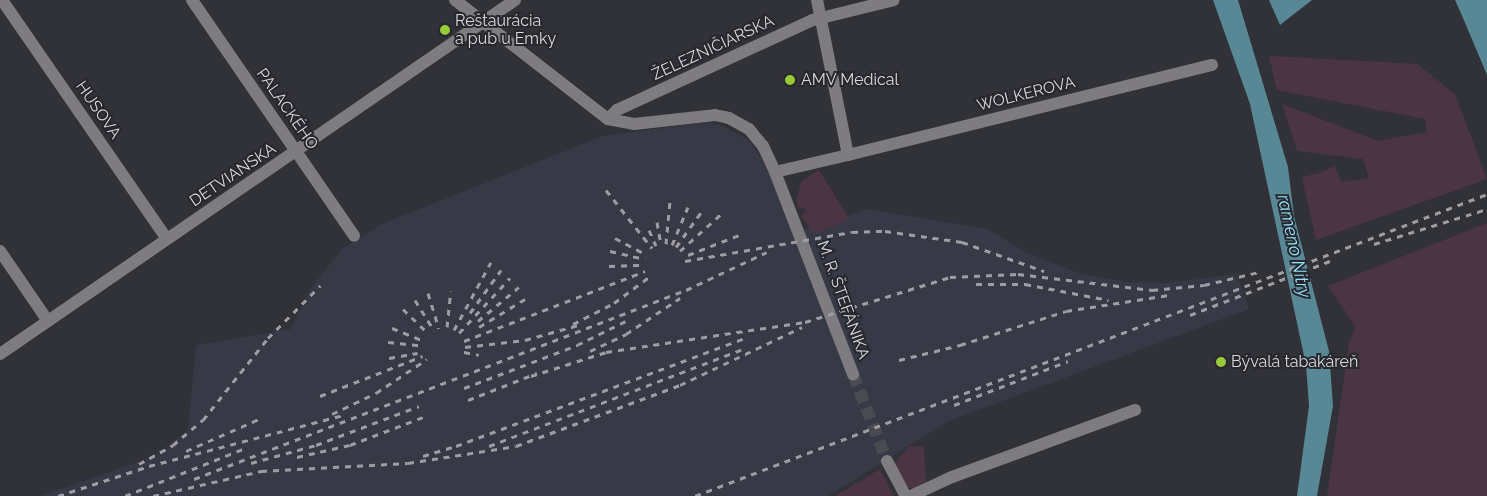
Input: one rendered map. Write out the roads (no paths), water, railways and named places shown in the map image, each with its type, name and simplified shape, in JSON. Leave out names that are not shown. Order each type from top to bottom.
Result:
[{"type":"street","name":"HUSOVA","points":[[2,0],[167,239]]},
{"type":"street","name":"PALACKÉHO","points":[[192,0],[354,236]]},
{"type":"street","points":[[455,0],[608,119]]},
{"type":"street","name":"DETVIANSKA","points":[[0,354],[515,0]]},
{"type":"street","points":[[817,0],[848,155]]},
{"type":"street","name":"ŽELEZNIČIARSKA","points":[[608,119],[617,110],[821,18],[894,0]]},
{"type":"street","name":"WOLKEROVA","points":[[775,172],[1212,65]]},
{"type":"street","name":"M. R. ŠTEFÁNIKA","points":[[608,119],[634,124],[701,114],[724,116],[743,125],[755,135],[775,172],[802,237],[853,374]]},
{"type":"street","points":[[0,251],[48,320]]},
{"type":"street","points":[[911,496],[952,474],[1135,410]]},
{"type":"street","points":[[887,461],[906,496]]},
{"type":"water","name":"rameno Nitry","points":[[1213,0],[1238,0],[1288,167],[1294,216],[1329,351],[1333,406],[1317,496],[1297,496],[1309,406],[1306,365],[1250,104]]},
{"type":"water","points":[[1269,0],[1312,0],[1280,25]]},
{"type":"water","points":[[1455,0],[1487,0],[1487,75],[1463,18]]},
{"type":"tunnel","points":[[853,374],[887,461]]},
{"type":"railway","points":[[606,190],[652,248]]},
{"type":"railway","points":[[695,496],[1487,194]]},
{"type":"railway","points":[[666,244],[670,201]]},
{"type":"railway","points":[[672,245],[688,207]]},
{"type":"railway","points":[[1374,244],[1487,209]]},
{"type":"railway","points":[[676,247],[702,211]]},
{"type":"railway","points":[[680,251],[722,213]]},
{"type":"railway","points":[[657,222],[661,244]]},
{"type":"railway","points":[[649,230],[656,246]]},
{"type":"railway","points":[[685,261],[852,232],[885,231],[962,242],[1044,271]]},
{"type":"railway","points":[[688,255],[742,234]]},
{"type":"railway","points":[[615,238],[647,255]]},
{"type":"railway","points":[[610,251],[645,259]]},
{"type":"railway","points":[[686,290],[767,252]]},
{"type":"railway","points":[[1190,315],[1330,261]]},
{"type":"railway","points":[[454,330],[491,262]]},
{"type":"railway","points":[[609,266],[644,265]]},
{"type":"railway","points":[[470,313],[501,270]]},
{"type":"railway","points":[[464,341],[645,271]]},
{"type":"railway","points":[[531,376],[606,352],[805,322],[950,277],[1018,274],[1152,290],[1204,285],[1259,272]]},
{"type":"railway","points":[[573,324],[614,303],[649,277]]},
{"type":"railway","points":[[459,333],[510,278]]},
{"type":"railway","points":[[976,284],[1025,284],[1108,300]]},
{"type":"railway","points":[[139,464],[173,445],[203,420],[268,338],[320,286]]},
{"type":"railway","points":[[478,321],[519,287]]},
{"type":"railway","points":[[194,479],[691,288]]},
{"type":"railway","points":[[447,327],[451,291]]},
{"type":"railway","points":[[428,293],[439,328]]},
{"type":"railway","points":[[899,360],[960,345],[1066,311],[1169,295]]},
{"type":"railway","points":[[590,351],[626,334],[680,298]]},
{"type":"railway","points":[[479,327],[525,299]]},
{"type":"railway","points":[[415,300],[434,330]]},
{"type":"railway","points":[[403,309],[429,334]]},
{"type":"railway","points":[[464,388],[577,345],[628,320]]},
{"type":"railway","points":[[465,347],[525,340],[582,324]]},
{"type":"railway","points":[[153,496],[261,471],[408,463],[516,446],[680,385],[802,327]]},
{"type":"railway","points":[[392,328],[425,341]]},
{"type":"railway","points":[[423,456],[456,446],[747,337]]},
{"type":"railway","points":[[388,342],[424,346]]},
{"type":"railway","points":[[489,446],[746,348]]},
{"type":"railway","points":[[464,352],[479,355]]},
{"type":"railway","points":[[389,358],[418,353]]},
{"type":"railway","points":[[320,396],[423,356]]},
{"type":"railway","points":[[332,414],[376,393],[427,359]]},
{"type":"railway","points":[[954,405],[1068,361]]},
{"type":"railway","points":[[468,400],[537,373]]},
{"type":"railway","points":[[251,463],[316,445],[419,406]]},
{"type":"railway","points":[[58,496],[149,466],[344,415]]},
{"type":"railway","points":[[297,457],[350,445],[423,417]]},
{"type":"railway","points":[[186,451],[259,419]]},
{"type":"railway","points":[[125,496],[248,447]]},
{"type":"place","name":"Reštaurácia a pub u Emky","points":[[445,30]]},
{"type":"place","name":"AMV Medical","points":[[790,80]]},
{"type":"place","name":"Bývalá tabakáreň","points":[[1221,362]]}]
